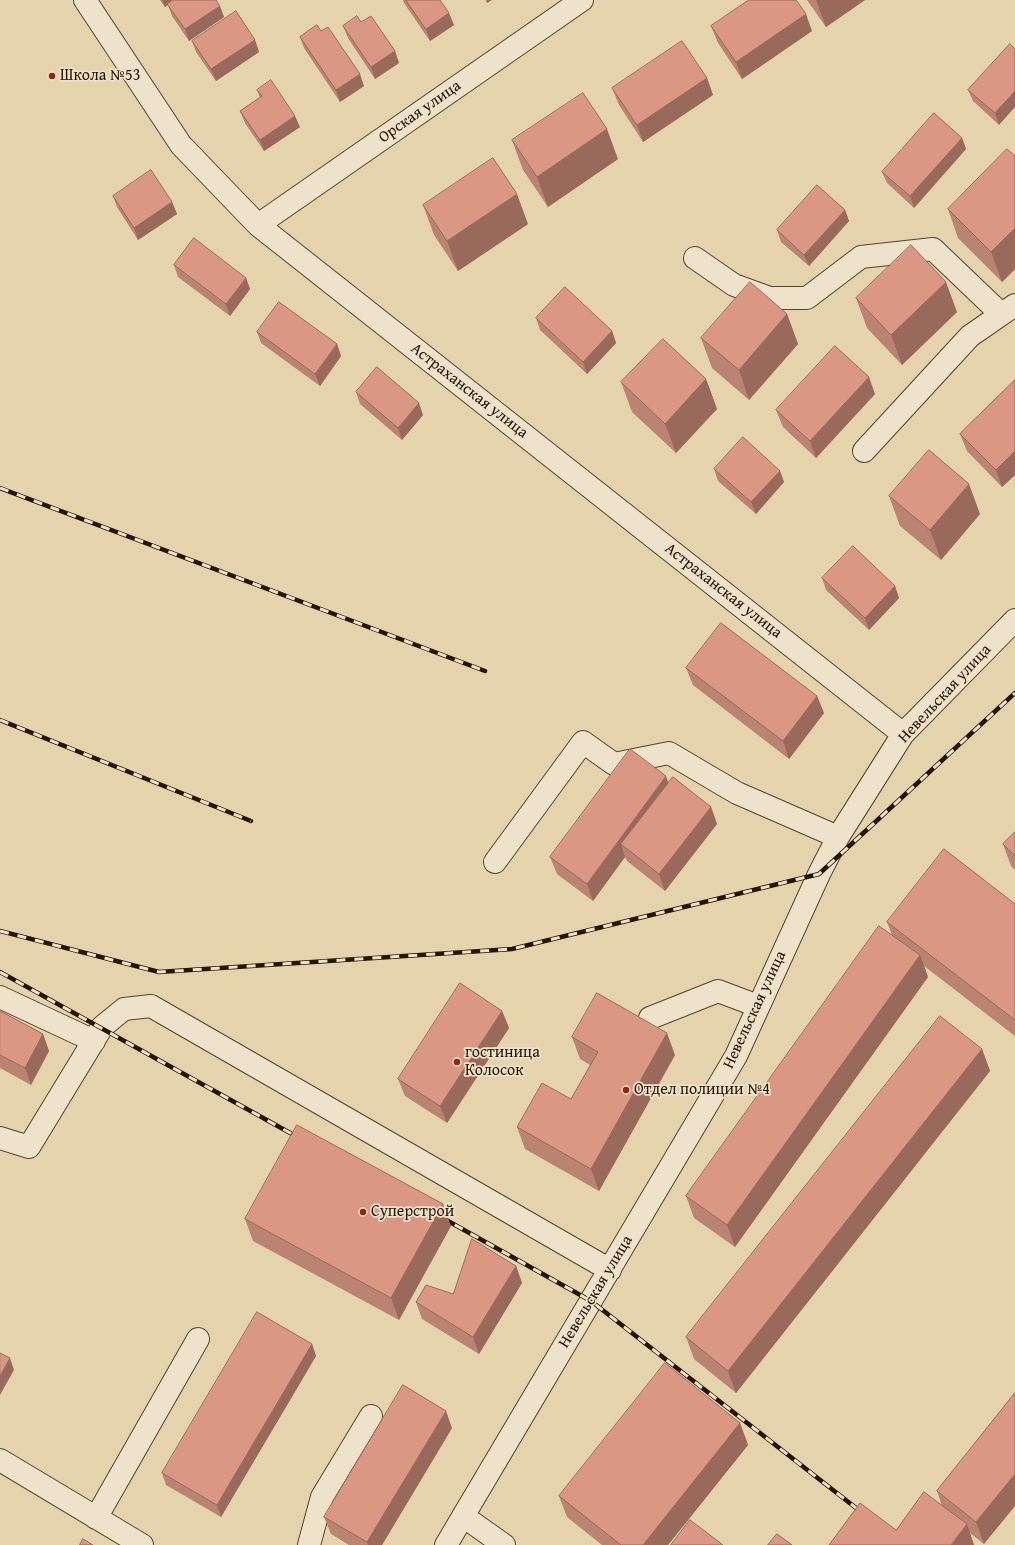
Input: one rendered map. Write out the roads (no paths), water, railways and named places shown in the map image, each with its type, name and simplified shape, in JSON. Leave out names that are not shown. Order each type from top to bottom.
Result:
[{"type":"street","name":"Астраханская улица","points":[[85,0],[181,145],[258,225],[903,734]]},
{"type":"street","name":"Орская улица","points":[[258,225],[582,0]]},
{"type":"street","points":[[695,258],[734,285],[770,298],[807,298],[861,258],[933,249],[1008,309],[970,336],[864,451]]},
{"type":"street","name":"Невельская улица","points":[[446,1545],[736,1056],[818,874],[838,837],[903,734],[1015,620]]},
{"type":"street","points":[[496,862],[583,742],[614,764],[669,753],[737,793],[838,837]]},
{"type":"street","points":[[650,1018],[718,991],[758,1006]]},
{"type":"street","points":[[0,997],[94,1041]]},
{"type":"street","points":[[0,1138],[29,1147],[102,1027],[124,1009],[151,1006],[610,1270]]},
{"type":"street","points":[[96,1518],[198,1339]]},
{"type":"street","points":[[309,1545],[322,1497],[371,1416]]},
{"type":"street","points":[[0,1460],[142,1545]]},
{"type":"street","points":[[463,1516],[504,1545]]},
{"type":"railway","points":[[0,488],[485,671]]},
{"type":"railway","points":[[0,931],[159,972],[512,949],[819,874],[1015,693]]},
{"type":"railway","points":[[0,720],[251,821]]},
{"type":"railway","points":[[0,972],[301,1139]]},
{"type":"railway","points":[[439,1216],[591,1301],[865,1515]]},
{"type":"place","name":"Школа №53","points":[[52,76]]},
{"type":"place","name":"гостиница Колосок","points":[[457,1062]]},
{"type":"place","name":"Отдел полиции №4","points":[[626,1090]]},
{"type":"place","name":"Суперстрой","points":[[363,1212]]}]
